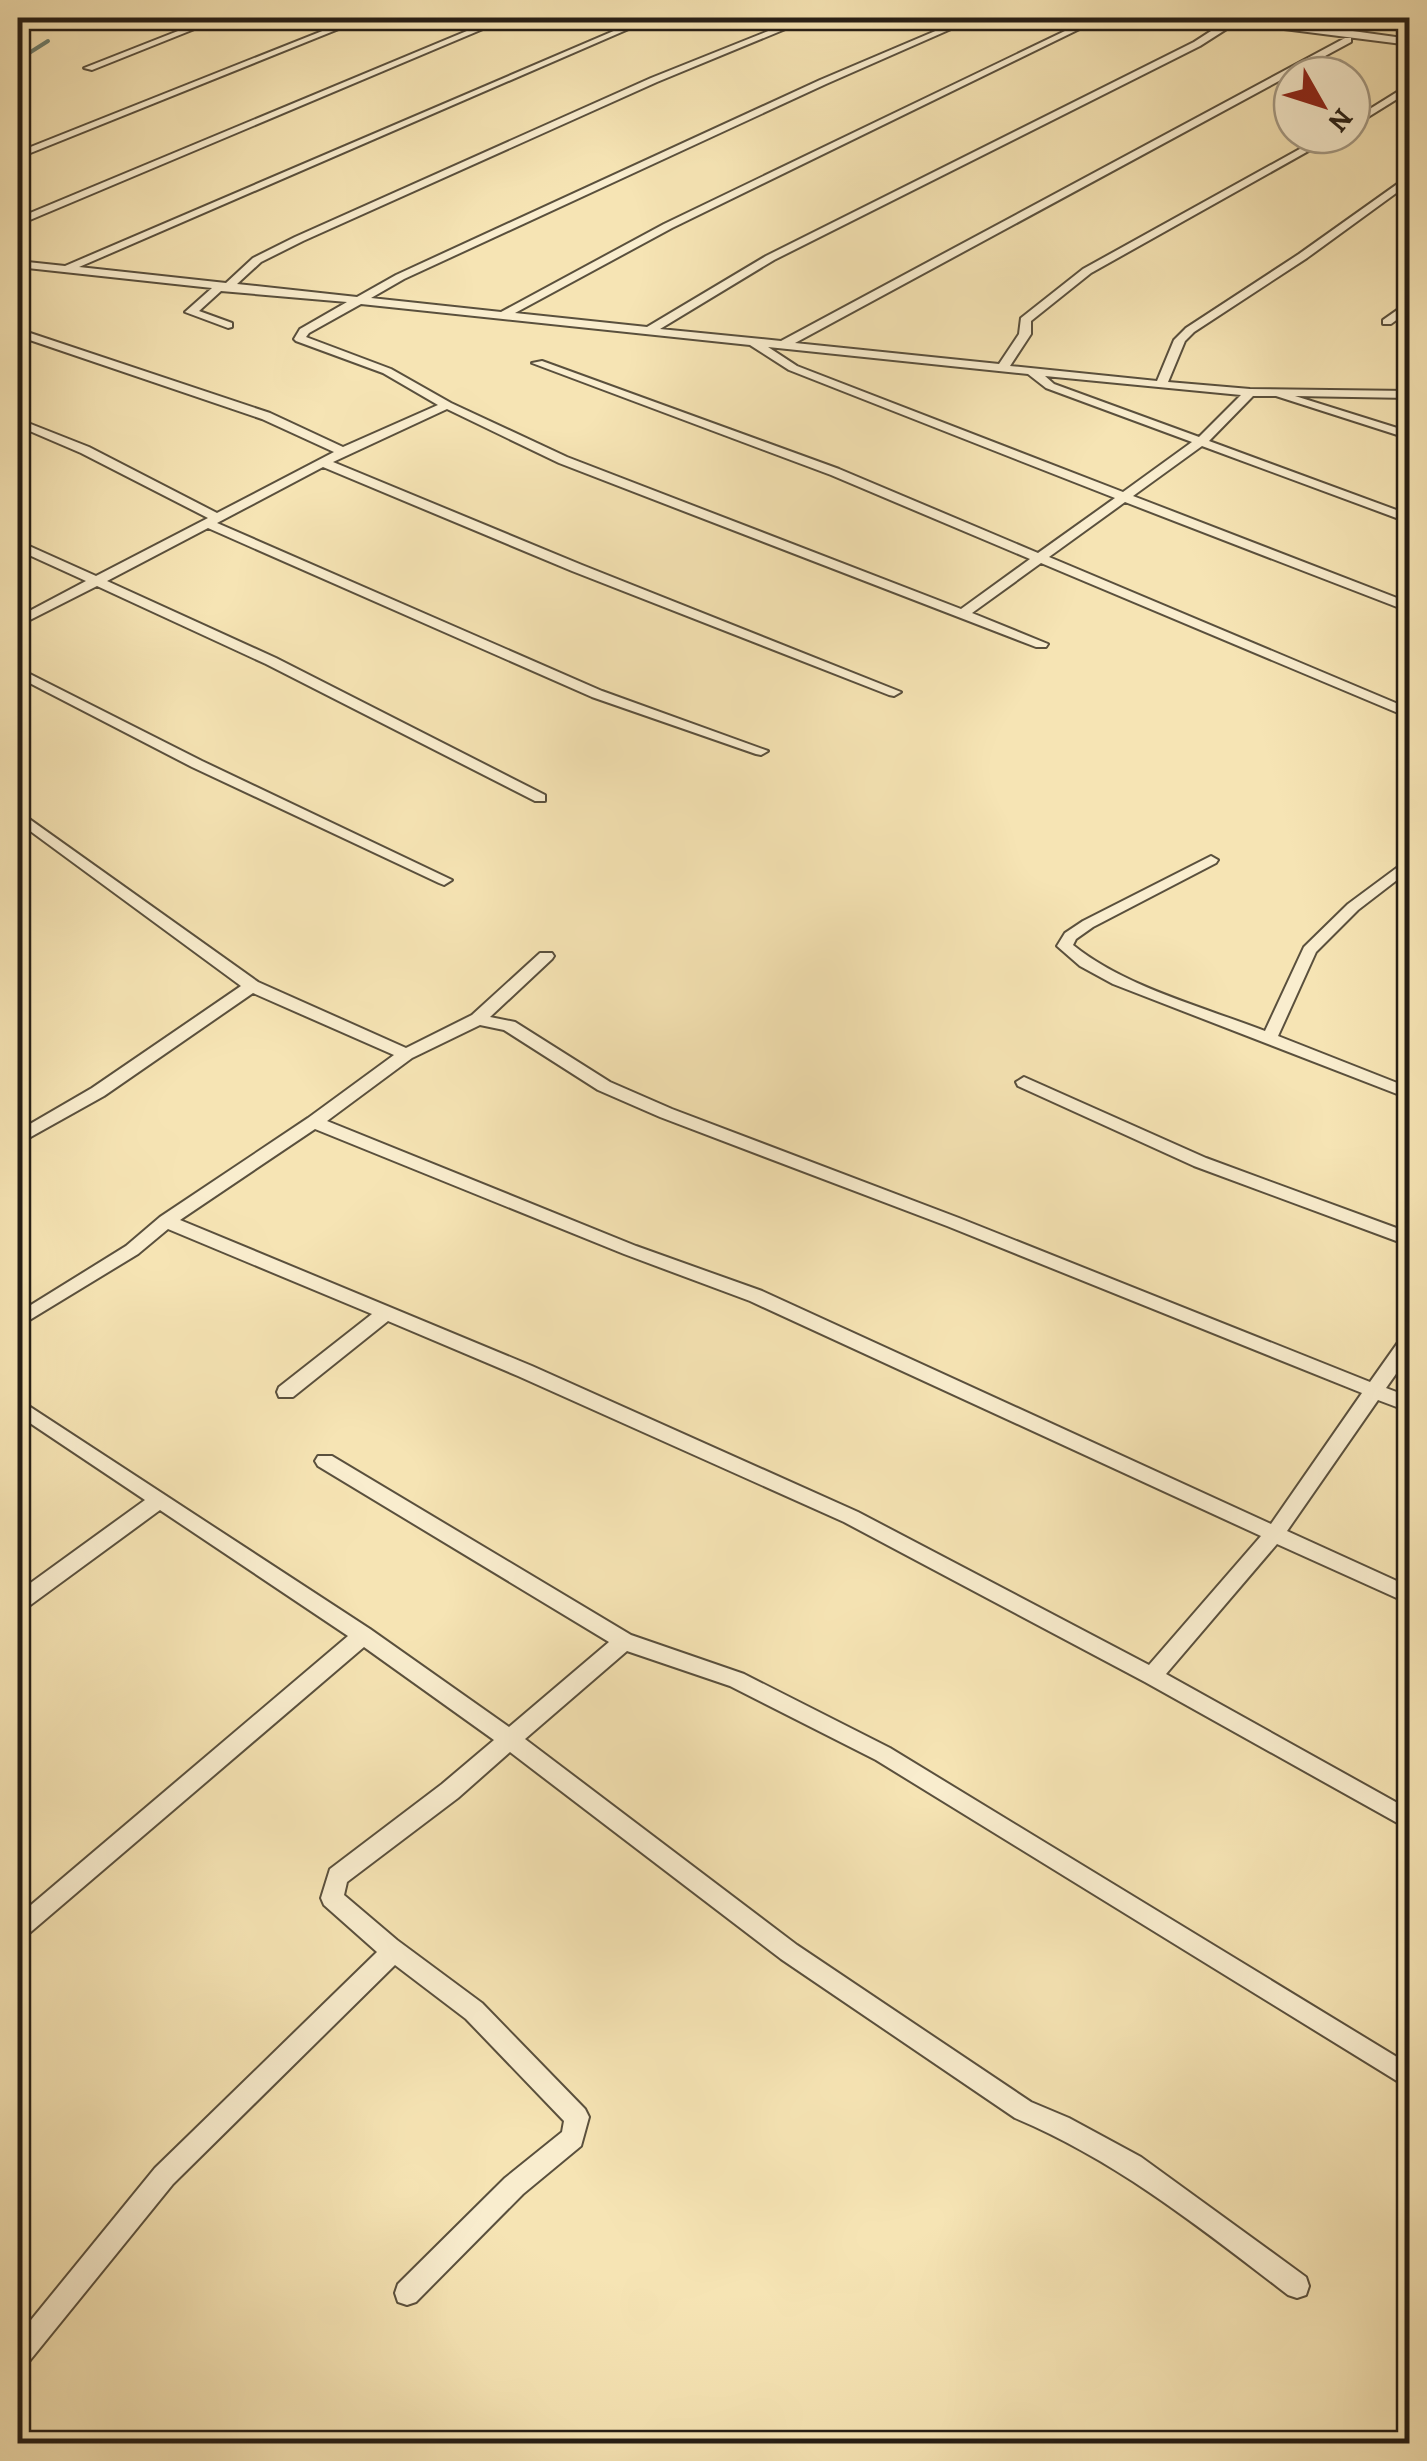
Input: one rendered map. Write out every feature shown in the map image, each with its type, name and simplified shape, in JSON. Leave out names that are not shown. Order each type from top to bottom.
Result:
[{"type":"street","points":[[89,68],[218,18]]},
{"type":"street","points":[[18,155],[362,18]]},
{"type":"street","points":[[18,222],[505,18]]},
{"type":"street","points":[[65,270],[650,18]]},
{"type":"street","points":[[228,325],[191,312],[256,260],[654,80],[808,18]]},
{"type":"street","points":[[972,18],[687,144],[359,299],[304,331],[300,339],[387,370],[447,405],[562,460],[1040,644]]},
{"type":"street","points":[[502,316],[652,234],[1098,18]]},
{"type":"street","points":[[1196,18],[1238,19],[1410,42]]},
{"type":"street","points":[[1336,31],[1340,18]]},
{"type":"street","points":[[647,332],[770,258],[1238,19]]},
{"type":"street","points":[[782,346],[1348,40]]},
{"type":"street","points":[[1372,111],[1410,87]]},
{"type":"street","points":[[1002,369],[1025,334],[1025,320],[1068,284],[1297,155]]},
{"type":"street","points":[[1161,385],[1180,340],[1190,330],[1303,256],[1410,178]]},
{"type":"street","points":[[18,264],[1161,385],[1250,392],[1410,395]]},
{"type":"street","points":[[1387,322],[1410,304]]},
{"type":"street","points":[[18,332],[266,416],[344,452]]},
{"type":"street","points":[[754,343],[793,368],[1410,608]]},
{"type":"street","points":[[538,363],[835,472],[1226,633],[1410,714]]},
{"type":"street","points":[[1032,372],[1050,386],[1410,518]]},
{"type":"street","points":[[963,612],[1203,440],[1250,392]]},
{"type":"street","points":[[1272,392],[1410,436]]},
{"type":"street","points":[[18,622],[344,452],[447,405]]},
{"type":"street","points":[[18,422],[84,450],[212,521],[596,694],[761,751]]},
{"type":"street","points":[[324,463],[577,568],[894,692]]},
{"type":"street","points":[[18,545],[342,696],[540,798]]},
{"type":"street","points":[[18,672],[197,764],[444,880]]},
{"type":"street","points":[[18,815],[252,986],[406,1054]]},
{"type":"street","points":[[1211,860],[1088,924],[1070,936],[1066,946],[1086,963],[1119,980],[1406,1089]]},
{"type":"street","points":[[1269,1038],[1309,950],[1353,907],[1410,862]]},
{"type":"street","points":[[18,1321],[132,1250],[166,1221],[314,1122],[406,1054],[478,1019],[546,956]]},
{"type":"street","points":[[18,1138],[98,1092],[252,986]]},
{"type":"street","points":[[478,1019],[509,1026],[604,1086],[666,1113],[954,1222],[1410,1405]]},
{"type":"street","points":[[1024,1082],[1200,1162],[1410,1240]]},
{"type":"street","points":[[314,1122],[630,1250],[756,1296],[1410,1596]]},
{"type":"street","points":[[166,1221],[387,1312],[851,1517],[1152,1676],[1410,1820]]},
{"type":"street","points":[[286,1392],[387,1312]]},
{"type":"street","points":[[1152,1676],[1276,1532],[1410,1339]]},
{"type":"street","points":[[18,1406],[363,1635],[508,1738],[790,1952],[1023,2110],[1058,2123],[1142,2170],[1297,2286]]},
{"type":"street","points":[[325,1462],[624,1642],[737,1680],[883,1754],[1410,2078]]},
{"type":"street","points":[[18,1603],[159,1500]]},
{"type":"street","points":[[18,1929],[363,1635]]},
{"type":"street","points":[[406,2292],[514,2186],[573,2138],[577,2118],[474,2010],[389,1947],[332,1898],[338,1876],[450,1791],[624,1642]]},
{"type":"street","points":[[18,2355],[164,2176],[388,1957],[389,1947]]},
{"type":"waterway","points":[[18,60],[48,41]]}]
